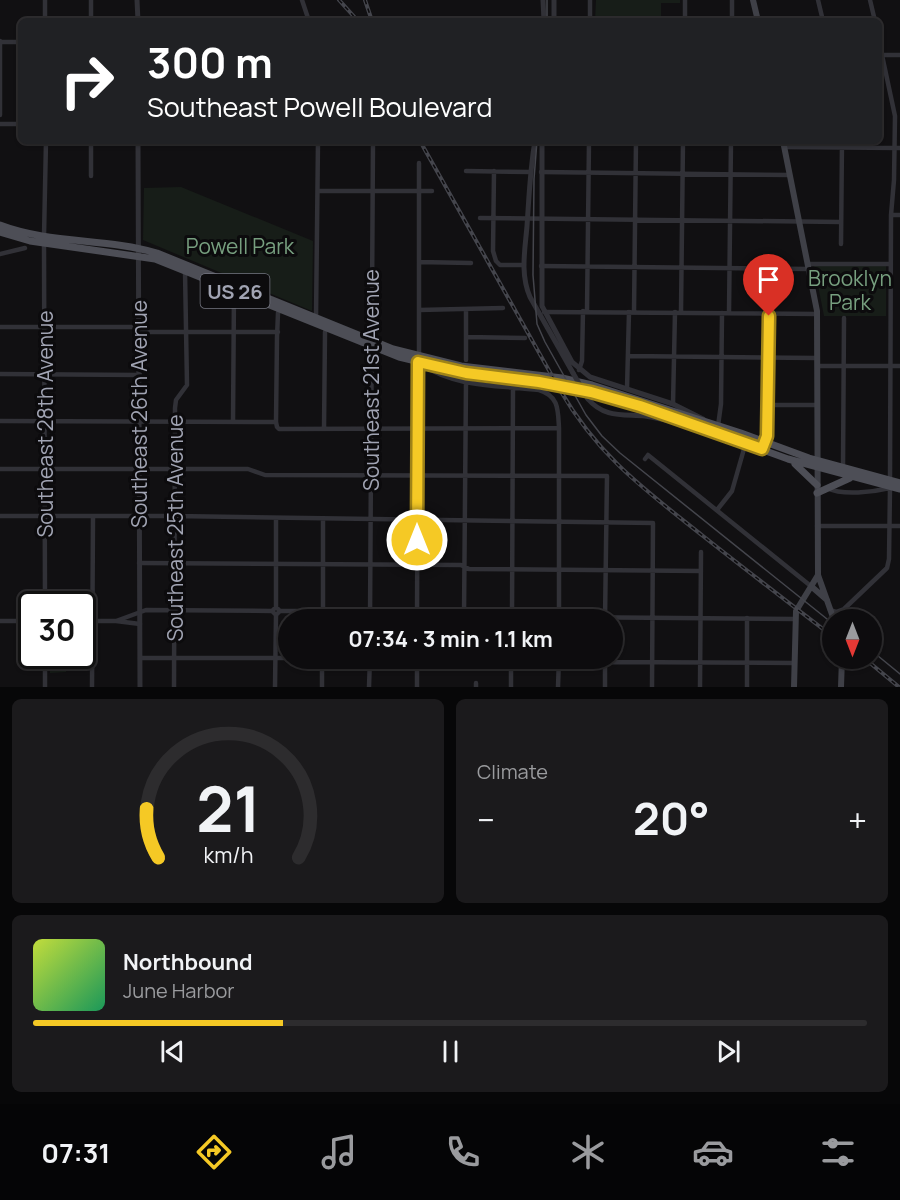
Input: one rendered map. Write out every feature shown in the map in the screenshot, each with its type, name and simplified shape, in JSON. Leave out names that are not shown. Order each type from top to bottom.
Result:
[{"type":"main road","points":[[753,0],[757,18]]},
{"type":"main road","points":[[784,144],[817,314],[818,575],[830,609]]},
{"type":"main road","name":"US 26","points":[[0,225],[44,239]]},
{"type":"main road","name":"US 26","points":[[0,232],[20,238],[44,239],[138,252],[186,268],[372,344],[419,359],[466,373],[539,382],[591,392],[640,406],[788,459],[843,468],[893,485]]},
{"type":"main road","name":"US 26","points":[[419,359],[483,370],[574,381],[655,404],[748,435],[851,477],[893,485]]},
{"type":"main road","points":[[788,459],[802,468],[817,489]]},
{"type":"main road","points":[[817,489],[827,488],[851,477]]},
{"type":"main road","points":[[794,687],[795,619],[798,607],[818,575]]},
{"type":"main road","points":[[812,587],[828,601]]},
{"type":"main road","points":[[841,687],[842,669]]},
{"type":"street","points":[[45,0],[45,18]]},
{"type":"street","points":[[91,0],[91,18]]},
{"type":"street","points":[[137,0],[138,18]]},
{"type":"street","points":[[302,0],[308,18]]},
{"type":"street","points":[[543,0],[544,18]]},
{"type":"street","points":[[554,0],[554,18]]},
{"type":"street","points":[[590,0],[590,18]]},
{"type":"street","points":[[684,18],[685,0]]},
{"type":"street","points":[[732,0],[732,18]]},
{"type":"street","points":[[818,0],[822,18]]},
{"type":"street","points":[[870,0],[874,18]]},
{"type":"street","points":[[0,115],[0,41],[18,42]]},
{"type":"street","points":[[882,55],[900,55]]},
{"type":"street","points":[[844,609],[883,573],[888,565],[893,485],[890,366],[891,215],[897,148],[894,116],[882,64]]},
{"type":"street","points":[[0,124],[18,124]]},
{"type":"street","name":"Southeast 28th Avenue","points":[[45,591],[46,144]]},
{"type":"street","points":[[91,144],[91,176]]},
{"type":"street","name":"Southeast 26th Avenue","points":[[138,144],[140,687]]},
{"type":"street","points":[[315,321],[318,144]]},
{"type":"street","name":"Southeast 21st Avenue","points":[[370,609],[373,144]]},
{"type":"street","points":[[535,144],[530,172],[524,265],[525,283],[530,297],[576,372],[673,404],[715,425],[720,421],[722,313]]},
{"type":"street","points":[[542,144],[542,304],[588,399],[599,409],[611,414],[652,417],[694,426]]},
{"type":"street","points":[[576,372],[582,361],[585,311],[589,144]]},
{"type":"street","points":[[627,389],[635,267],[636,144]]},
{"type":"street","points":[[673,404],[674,356],[682,268],[683,144]]},
{"type":"street","points":[[729,313],[731,144]]},
{"type":"street","points":[[784,144],[842,144],[897,148]]},
{"type":"street","points":[[841,244],[842,144]]},
{"type":"street","points":[[417,609],[419,163]]},
{"type":"street","points":[[466,171],[530,172]]},
{"type":"street","points":[[494,171],[493,251],[496,262],[502,265],[524,265]]},
{"type":"street","points":[[541,172],[790,175]]},
{"type":"street","points":[[318,191],[432,191]]},
{"type":"street","points":[[891,215],[900,215]]},
{"type":"street","points":[[480,218],[842,222]]},
{"type":"street","points":[[0,254],[25,248]]},
{"type":"street","points":[[419,262],[471,263]]},
{"type":"street","points":[[541,266],[729,268],[890,264]]},
{"type":"street","name":"Southeast 25th Avenue","points":[[174,687],[175,403],[187,385],[186,268]]},
{"type":"street","points":[[233,422],[235,288]]},
{"type":"street","points":[[281,307],[278,332],[276,422],[279,429],[559,428]]},
{"type":"street","points":[[419,310],[503,309]]},
{"type":"street","points":[[466,310],[466,360]]},
{"type":"street","points":[[544,312],[817,314]]},
{"type":"street","points":[[762,449],[767,436],[769,313]]},
{"type":"street","points":[[843,468],[844,318]]},
{"type":"street","points":[[324,429],[327,326]]},
{"type":"street","points":[[0,327],[278,332]]},
{"type":"street","points":[[466,337],[525,338]]},
{"type":"street","points":[[628,356],[769,358],[844,366],[900,366]]},
{"type":"street","points":[[419,359],[434,372],[466,382],[539,390],[554,398],[558,410],[559,428],[559,609]]},
{"type":"street","points":[[0,374],[140,375]]},
{"type":"street","points":[[464,609],[466,382]]},
{"type":"street","points":[[512,609],[513,388]]},
{"type":"street","points":[[768,405],[817,405]]},
{"type":"street","points":[[0,422],[276,422]]},
{"type":"street","points":[[717,510],[732,491],[748,435]]},
{"type":"street","points":[[645,459],[648,455],[812,587]]},
{"type":"street","points":[[0,469],[248,469],[265,475],[607,476],[606,609]]},
{"type":"street","points":[[827,488],[836,491],[872,492],[893,485]]},
{"type":"street","points":[[0,516],[175,516],[653,524],[652,687]]},
{"type":"street","points":[[93,516],[93,591]]},
{"type":"street","points":[[275,687],[276,519]]},
{"type":"street","points":[[323,609],[324,519]]},
{"type":"street","points":[[817,526],[900,526]]},
{"type":"street","points":[[700,687],[701,552]]},
{"type":"street","points":[[140,562],[417,564],[461,565],[469,569],[701,571]]},
{"type":"street","points":[[140,598],[151,610]]},
{"type":"street","points":[[116,621],[151,610],[276,611]]},
{"type":"street","points":[[623,618],[795,619]]},
{"type":"street","points":[[747,618],[747,687]]},
{"type":"street","points":[[0,621],[18,621]]},
{"type":"street","points":[[96,621],[140,624]]},
{"type":"street","points":[[140,658],[275,658]]},
{"type":"street","points":[[623,661],[794,663]]},
{"type":"street","points":[[45,669],[45,687]]},
{"type":"street","points":[[92,669],[92,687]]},
{"type":"street","points":[[322,669],[322,687]]},
{"type":"street","points":[[369,687],[370,669]]},
{"type":"street","points":[[417,669],[417,687]]},
{"type":"street","points":[[511,669],[511,687]]},
{"type":"street","points":[[558,687],[559,669]]},
{"type":"street","points":[[605,669],[605,687]]},
{"type":"green space","points":[[596,0],[680,0],[680,3],[661,3],[661,18],[595,18]]},
{"type":"green space","name":"Powell Park","points":[[181,187],[313,241],[312,311],[143,240],[144,188]]},
{"type":"green space","name":"Brooklyn Park","points":[[814,265],[886,266],[886,316],[824,316]]},
{"type":"green space","points":[[50,669],[66,669],[66,672],[50,673]]},
{"type":"tram line","points":[[547,0],[547,18]]},
{"type":"tram line","points":[[537,144],[533,275],[537,324],[586,415],[602,436],[620,453],[822,615]]},
{"type":"tram line","points":[[882,659],[900,674]]},
{"type":"railway","points":[[339,0],[355,18]]},
{"type":"railway","points":[[365,0],[371,18]]},
{"type":"railway","points":[[422,144],[560,390],[590,434],[624,470],[661,503],[822,628]]},
{"type":"railway","points":[[877,669],[899,687]]},
{"type":"route","points":[[417,540],[418,362],[466,373],[539,382],[591,392],[640,406],[762,449],[767,436],[769,316]]}]
